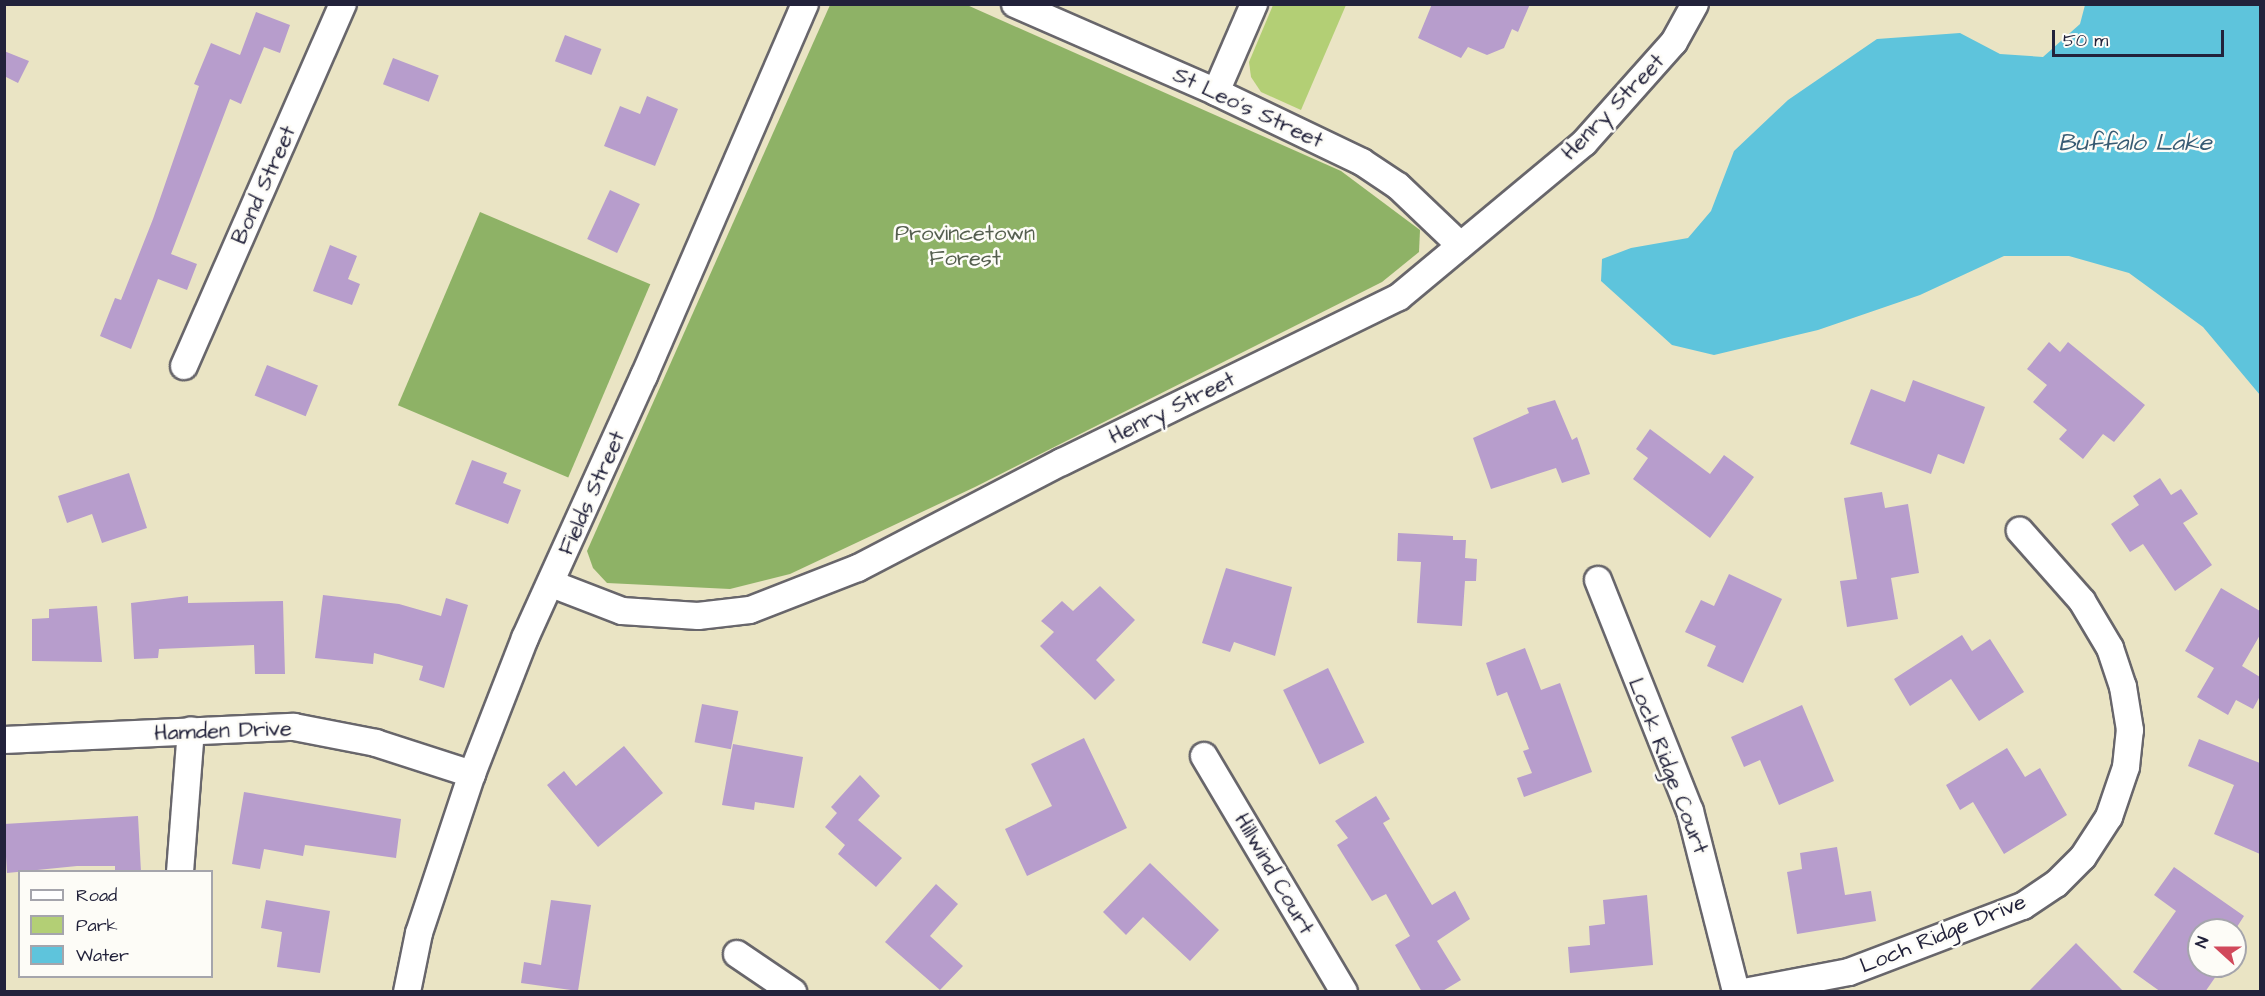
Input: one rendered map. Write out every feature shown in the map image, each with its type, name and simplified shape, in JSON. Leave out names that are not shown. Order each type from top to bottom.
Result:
[{"type":"street","name":"Bond Street","points":[[184,366],[343,4]]},
{"type":"street","name":"Fields Street","points":[[407,992],[419,933],[472,774],[525,638],[552,584],[805,4]]},
{"type":"street","name":"St Leo's Street","points":[[1015,4],[1216,92],[1376,169],[1460,245]]},
{"type":"street","points":[[1216,92],[1254,4]]},
{"type":"street","name":"Henry Street","points":[[552,584],[622,610],[698,616],[750,610],[858,568],[1062,462],[1399,297],[1584,142],[1674,42],[1695,4]]},
{"type":"street","name":"Loch Ridge Drive","points":[[1744,992],[1849,972],[2023,906],[2056,884],[2084,857],[2109,817],[2126,767],[2130,730],[2123,687],[2110,648],[2082,601],[2020,531]]},
{"type":"street","name":"Lock Ridge Court","points":[[1598,580],[1690,811],[1736,992]]},
{"type":"street","name":"Hamden Drive","points":[[4,740],[294,727],[376,743],[472,774]]},
{"type":"street","points":[[180,870],[192,730]]},
{"type":"street","name":"Hillwind Court","points":[[1204,756],[1344,992]]},
{"type":"street","points":[[736,954],[793,992]]},
{"type":"green space","name":"Provincetown Forest","points":[[830,5],[967,5],[1341,171],[1420,230],[1419,252],[1382,282],[975,487],[790,574],[730,589],[607,583],[593,568],[587,551]]},
{"type":"green space","points":[[1273,5],[1346,5],[1301,110],[1261,92],[1251,77],[1249,62]]},
{"type":"green space","points":[[480,212],[650,284],[568,478],[398,405]]},
{"type":"water","name":"Buffalo Lake","points":[[2085,5],[2260,5],[2260,395],[2203,327],[2129,273],[2069,256],[2004,256],[1920,295],[1818,330],[1714,355],[1672,345],[1601,281],[1602,259],[1631,248],[1688,238],[1711,211],[1734,151],[1788,100],[1877,39],[1960,33],[2000,54],[2043,57],[2080,24]]},
{"type":"building","points":[[1432,4],[1530,4],[1518,32],[1512,29],[1504,48],[1487,55],[1468,47],[1461,58],[1418,38]]},
{"type":"building","points":[[256,12],[290,25],[280,53],[264,47],[241,104],[230,99],[171,254],[197,264],[187,290],[158,279],[131,349],[100,336],[115,298],[121,300],[153,219],[199,86],[194,84],[211,43],[240,55]]},
{"type":"building","points":[[565,35],[601,49],[591,75],[555,61]]},
{"type":"building","points":[[4,51],[29,61],[18,83],[4,76]]},
{"type":"building","points":[[393,58],[439,76],[429,102],[383,84]]},
{"type":"building","points":[[647,96],[678,109],[655,166],[604,146],[620,106],[640,114]]},
{"type":"building","points":[[610,190],[640,204],[617,253],[587,239]]},
{"type":"building","points":[[330,245],[357,256],[348,279],[360,284],[352,305],[313,291]]},
{"type":"building","points":[[2049,342],[2060,352],[2068,342],[2145,405],[2114,442],[2103,434],[2083,459],[2059,439],[2067,430],[2033,402],[2047,385],[2027,369]]},
{"type":"building","points":[[267,365],[318,386],[306,416],[255,396]]},
{"type":"building","points":[[1913,380],[1985,407],[1964,464],[1938,454],[1931,474],[1850,444],[1871,389],[1905,402]]},
{"type":"building","points":[[1555,400],[1572,440],[1577,437],[1590,474],[1562,483],[1556,468],[1491,489],[1473,438],[1529,413],[1527,408]]},
{"type":"building","points":[[1650,429],[1710,474],[1724,455],[1754,477],[1710,538],[1633,479],[1648,458],[1636,449]]},
{"type":"building","points":[[472,460],[507,473],[503,483],[521,490],[508,524],[455,504]]},
{"type":"building","points":[[129,473],[147,528],[102,543],[92,514],[67,523],[58,496]]},
{"type":"building","points":[[2160,478],[2171,495],[2181,489],[2198,514],[2183,523],[2212,565],[2175,591],[2143,544],[2130,552],[2111,524],[2139,505],[2133,496]]},
{"type":"building","points":[[1882,492],[1885,508],[1908,504],[1919,573],[1891,578],[1898,619],[1847,627],[1840,581],[1857,579],[1844,498]]},
{"type":"building","points":[[1398,533],[1453,536],[1453,540],[1466,540],[1465,558],[1477,559],[1476,581],[1465,581],[1462,626],[1417,623],[1421,562],[1397,561]]},
{"type":"building","points":[[1226,568],[1292,587],[1275,656],[1234,642],[1230,652],[1202,643]]},
{"type":"building","points":[[1729,574],[1782,599],[1743,683],[1707,666],[1716,646],[1685,632],[1701,600],[1714,606]]},
{"type":"building","points":[[1100,586],[1135,620],[1096,660],[1115,680],[1095,700],[1040,646],[1054,632],[1041,621],[1062,601],[1073,611]]},
{"type":"building","points":[[2221,588],[2260,611],[2260,635],[2242,666],[2260,677],[2260,696],[2253,709],[2236,700],[2228,715],[2197,697],[2214,668],[2185,651]]},
{"type":"building","points":[[323,595],[399,604],[441,616],[446,598],[468,605],[444,688],[419,680],[423,666],[374,653],[373,664],[315,658]]},
{"type":"building","points":[[188,596],[188,603],[283,601],[285,674],[255,674],[254,645],[159,649],[158,658],[134,659],[131,603]]},
{"type":"building","points":[[97,606],[102,662],[32,661],[32,619],[49,618],[49,609]]},
{"type":"building","points":[[1962,635],[1972,651],[1990,639],[2024,692],[1979,721],[1951,679],[1910,706],[1894,679]]},
{"type":"building","points":[[1525,648],[1541,690],[1560,683],[1592,772],[1524,797],[1517,778],[1532,773],[1523,751],[1529,749],[1507,692],[1497,696],[1486,663]]},
{"type":"building","points":[[1328,668],[1364,743],[1319,765],[1283,690]]},
{"type":"building","points":[[702,704],[738,711],[731,749],[695,742]]},
{"type":"building","points":[[1802,705],[1834,781],[1779,805],[1760,760],[1744,767],[1731,737]]},
{"type":"building","points":[[1084,738],[1127,828],[1027,876],[1005,829],[1052,806],[1031,764]]},
{"type":"building","points":[[2199,739],[2260,763],[2260,854],[2214,834],[2234,785],[2188,766]]},
{"type":"building","points":[[733,744],[803,757],[794,808],[755,802],[754,810],[722,805]]},
{"type":"building","points":[[624,746],[663,793],[598,847],[547,785],[564,771],[576,786]]},
{"type":"building","points":[[2007,748],[2025,777],[2040,768],[2067,815],[2004,854],[1973,802],[1960,810],[1946,785]]},
{"type":"building","points":[[860,775],[880,796],[858,820],[902,858],[876,887],[838,854],[845,845],[825,827],[837,813],[831,807]]},
{"type":"building","points":[[244,792],[401,819],[396,858],[305,845],[303,856],[264,849],[260,869],[232,864]]},
{"type":"building","points":[[1376,796],[1390,819],[1383,823],[1432,905],[1455,891],[1470,919],[1437,941],[1461,980],[1441,992],[1422,992],[1395,945],[1410,936],[1386,894],[1372,901],[1337,845],[1348,838],[1335,821]]},
{"type":"building","points":[[138,816],[141,870],[115,870],[115,866],[77,866],[18,870],[18,872],[7,873],[4,824]]},
{"type":"building","points":[[1837,847],[1845,895],[1871,891],[1876,921],[1797,934],[1787,872],[1802,869],[1800,853]]},
{"type":"building","points":[[1150,863],[1219,930],[1190,961],[1143,917],[1126,935],[1103,912]]},
{"type":"building","points":[[2174,867],[2244,916],[2243,918],[2187,918],[2187,978],[2215,978],[2205,992],[2161,992],[2133,972],[2176,911],[2154,895]]},
{"type":"building","points":[[936,884],[958,904],[930,936],[963,966],[940,990],[885,942]]},
{"type":"building","points":[[1647,895],[1653,965],[1570,973],[1568,947],[1590,945],[1589,926],[1605,924],[1603,900]]},
{"type":"building","points":[[266,900],[330,911],[320,973],[277,967],[282,932],[261,928]]},
{"type":"building","points":[[551,900],[591,905],[578,991],[521,983],[524,962],[541,965]]},
{"type":"building","points":[[2076,943],[2124,992],[2028,992]]}]
